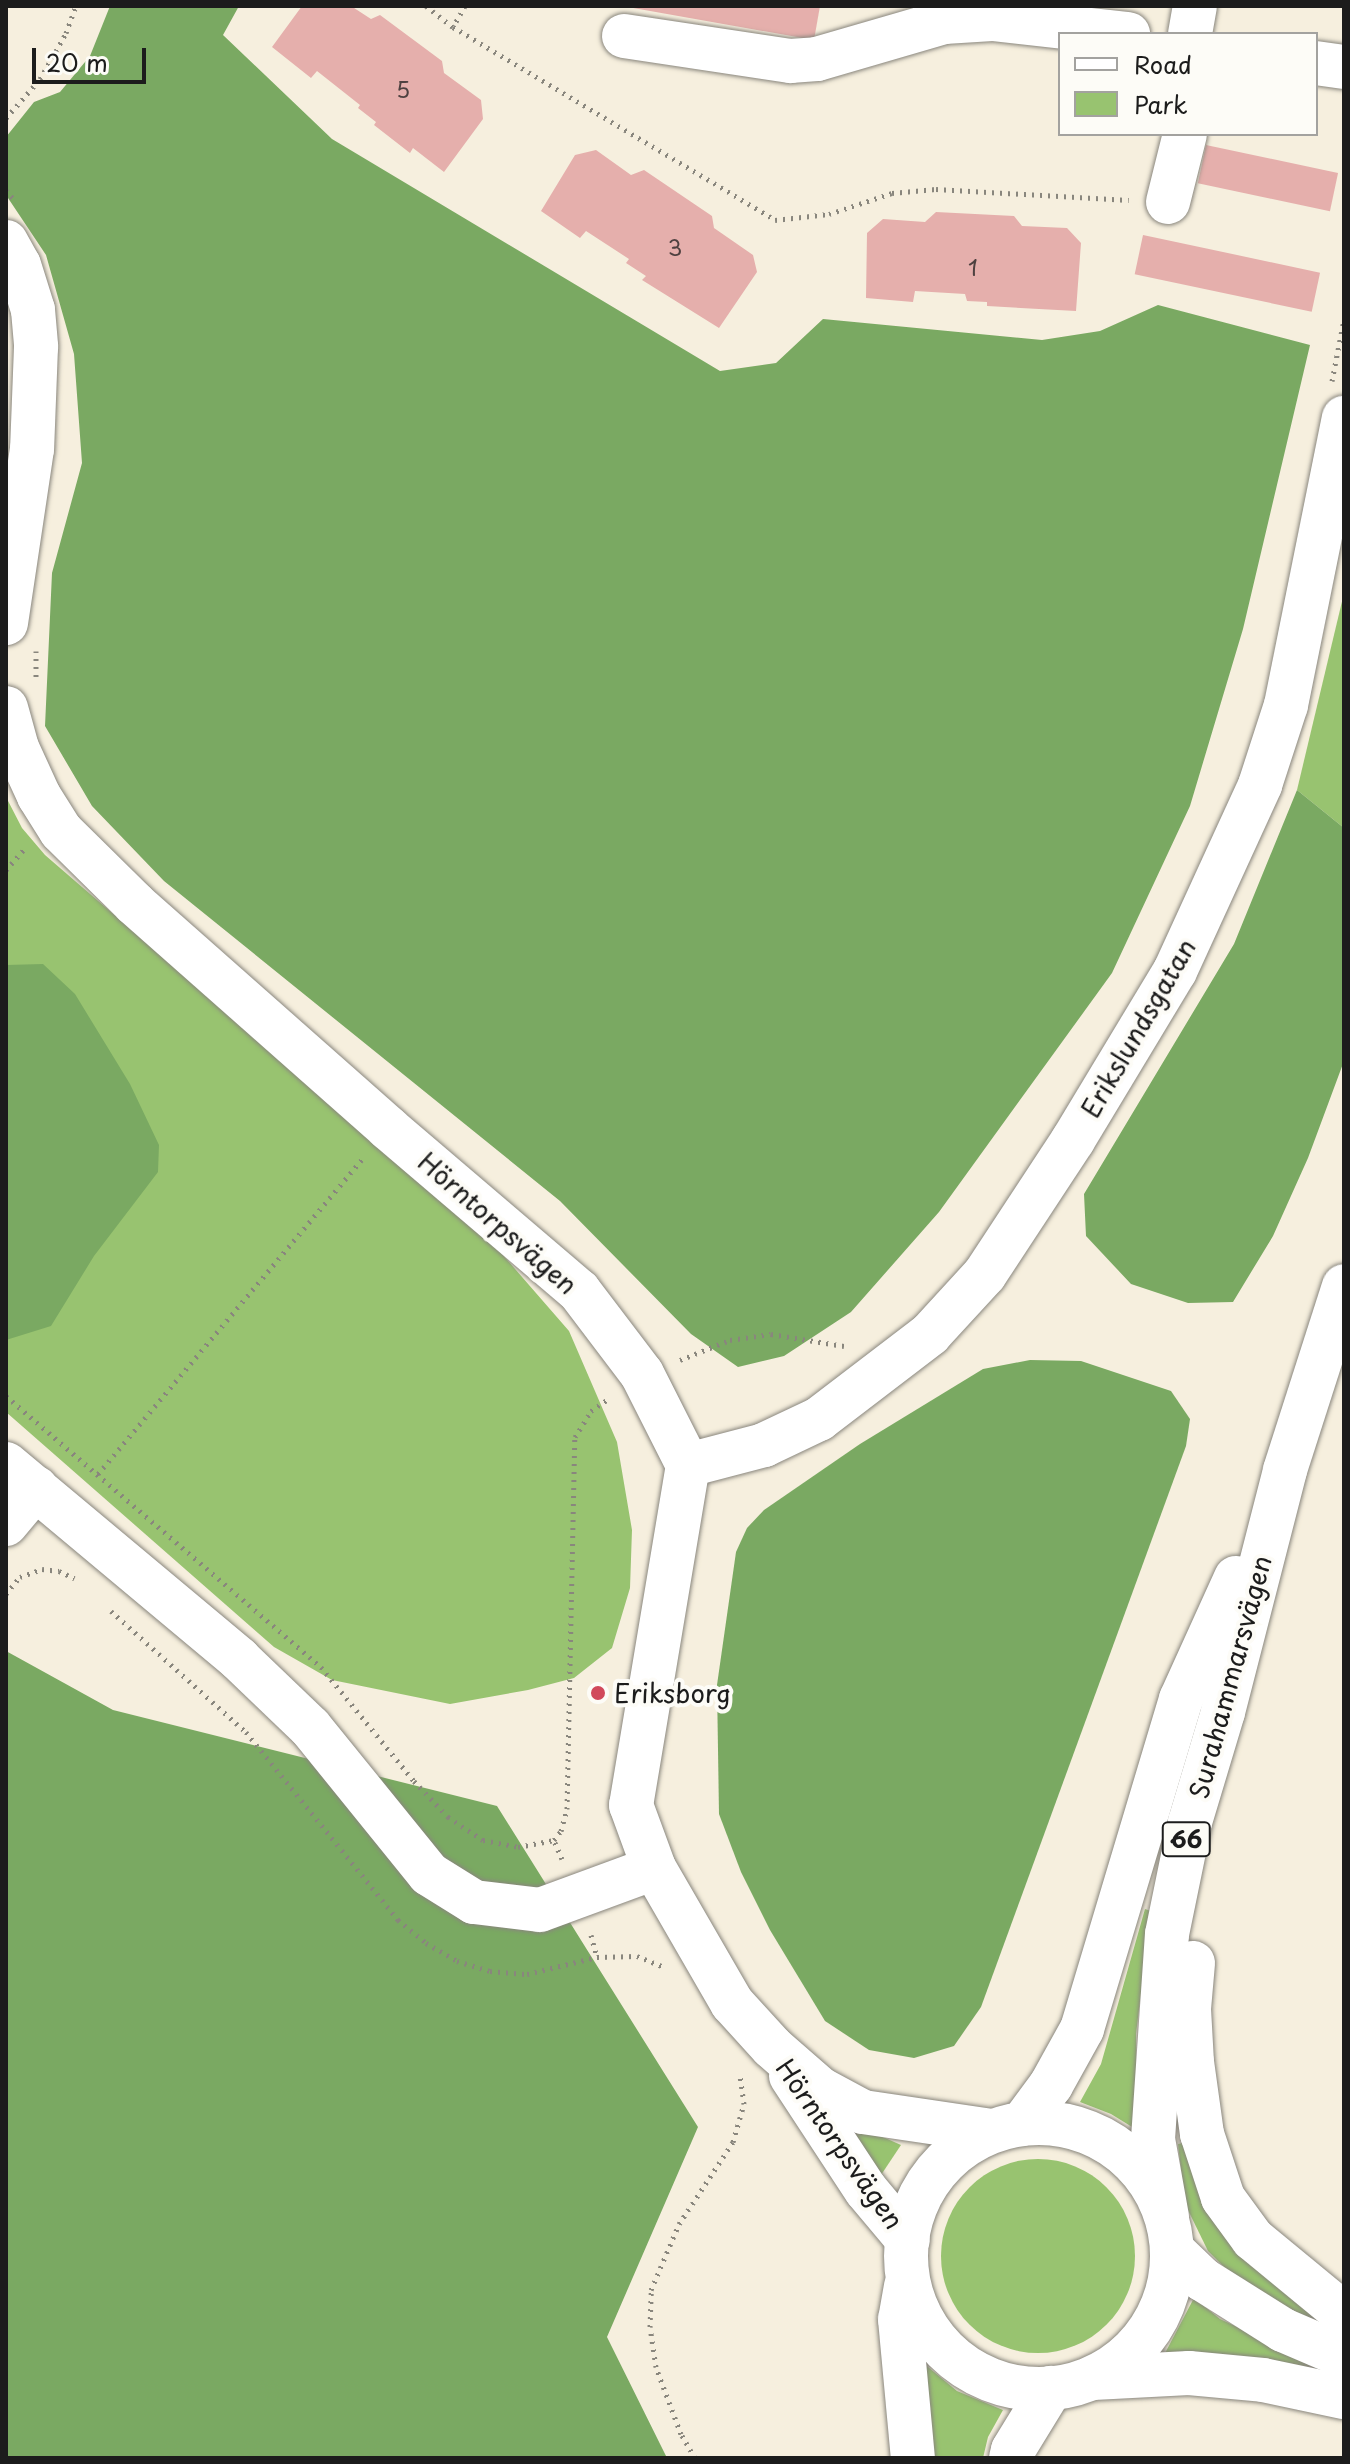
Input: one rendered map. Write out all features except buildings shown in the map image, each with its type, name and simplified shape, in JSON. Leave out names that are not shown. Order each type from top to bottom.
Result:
[{"type":"street","points":[[1190,32],[1195,6]]},
{"type":"street","points":[[624,36],[790,61],[817,59],[944,22],[992,19],[1110,32]]},
{"type":"street","points":[[1318,63],[1344,67]]},
{"type":"street","points":[[1168,202],[1184,136]]},
{"type":"street","points":[[13,225],[19,265],[33,310],[36,347],[21,633]]},
{"type":"street","name":"Erikslundsgatan","points":[[688,1465],[764,1445],[819,1419],[930,1334],[985,1274],[1073,1140],[1175,971],[1260,785],[1286,705],[1337,405]]},
{"type":"street","name":"Hörntorpsvägen","points":[[21,696],[6,716],[39,796],[61,831],[135,904],[388,1128],[579,1291],[645,1381],[688,1465],[631,1805],[654,1868],[718,1982],[755,2058],[866,2190],[908,2258]]},
{"type":"street","name":"Surahammarsvägen","points":[[1170,2234],[1153,2139],[1167,1934],[1190,1822],[1223,1712],[1285,1470],[1344,1286]]},
{"type":"street","points":[[1285,1470],[1248,1675],[1207,1833],[1189,2009],[1191,2049],[1202,2134],[1223,2198],[1253,2239],[1344,2314]]},
{"type":"street","name":"Surahammarsvägen","points":[[1007,2128],[1051,2085],[1082,2029],[1181,1699],[1285,1470]]},
{"type":"street","points":[[6,1524],[21,1476],[239,1659],[300,1718],[429,1874],[474,1902],[540,1910],[654,1868]]},
{"type":"street","name":"Hörntorpsvägen","points":[[755,2058],[863,2112],[1007,2128]]},
{"type":"street","points":[[1007,2128],[1049,2122],[1078,2128],[1116,2146],[1149,2181],[1170,2234],[1202,2279],[1283,2330],[1344,2356]]},
{"type":"street","name":"66","points":[[913,2458],[900,2319],[915,2207],[950,2156],[1007,2128]]},
{"type":"street","name":"66","points":[[908,2258],[916,2305],[928,2329],[951,2356],[973,2373],[1004,2384],[1051,2388],[1093,2378],[1116,2364],[1145,2336],[1164,2304],[1171,2279],[1170,2234]]},
{"type":"street","points":[[1093,2378],[1189,2373],[1263,2380],[1344,2397]]},
{"type":"street","points":[[1011,2458],[1051,2388]]},
{"type":"path","points":[[6,118],[40,79],[66,33],[76,6]]},
{"type":"path","points":[[426,6],[453,27],[775,220],[829,214],[892,193],[936,189],[1168,202]]},
{"type":"path","points":[[453,27],[465,6]]},
{"type":"path","points":[[6,190],[13,225]]},
{"type":"path","points":[[1337,405],[1344,319]]},
{"type":"path","points":[[21,633],[21,696]]},
{"type":"path","points":[[98,1474],[388,1128]]},
{"type":"path","points":[[597,1957],[554,1840],[561,1831],[567,1809],[575,1437],[591,1411],[691,1352],[730,1340],[771,1334],[845,1346]]},
{"type":"path","points":[[6,1594],[20,1577],[42,1569],[59,1571],[77,1580]]},
{"type":"path","points":[[100,1600],[246,1732],[398,1920],[426,1943],[457,1961],[490,1971],[527,1974],[597,1957],[637,1956],[666,1970]]},
{"type":"path","points":[[695,2458],[681,2434],[656,2367],[650,2327],[651,2290],[679,2224],[733,2142],[755,2058]]},
{"type":"green space","points":[[110,6],[239,6],[223,35],[332,139],[720,371],[776,363],[823,319],[1042,340],[1100,331],[1158,305],[1310,345],[1243,629],[1190,806],[1112,973],[939,1212],[851,1312],[784,1356],[738,1367],[691,1334],[560,1201],[164,881],[92,806],[45,726],[52,573],[82,463],[74,354],[46,255],[6,195],[6,137],[34,102],[60,92],[90,56]]},
{"type":"green space","points":[[1344,593],[1344,828],[1297,790]]},
{"type":"green space","points":[[1297,790],[1344,828],[1344,1061],[1308,1158],[1273,1236],[1233,1302],[1188,1303],[1131,1284],[1086,1236],[1084,1194],[1234,944]]},
{"type":"green space","points":[[6,797],[22,828],[45,855],[489,1239],[569,1331],[617,1442],[632,1530],[630,1588],[612,1648],[574,1678],[450,1704],[332,1680],[274,1647],[6,1412]]},
{"type":"green space","points":[[43,964],[75,994],[130,1084],[159,1145],[158,1172],[94,1256],[51,1326],[6,1340],[6,965]]},
{"type":"green space","points":[[1030,1360],[1081,1361],[1171,1391],[1190,1419],[1186,1446],[981,2007],[954,2046],[914,2058],[869,2050],[825,2021],[770,1930],[741,1872],[719,1814],[717,1685],[736,1552],[747,1528],[764,1510],[860,1444],[983,1369]]},
{"type":"green space","points":[[6,1651],[113,1710],[497,1806],[698,2127],[607,2337],[667,2458],[6,2458]]},
{"type":"green space","points":[[1145,1909],[1151,1911],[1136,2034],[1137,2130],[1111,2114],[1080,2102],[1101,2064]]},
{"type":"green space","points":[[849,2122],[901,2145],[881,2175],[845,2130]]},
{"type":"green space","points":[[1184,2143],[1328,2323],[1325,2328],[1244,2287],[1208,2251],[1185,2204],[1178,2144]]},
{"type":"green space","points":[[1038,2159],[1075,2166],[1107,2187],[1128,2219],[1135,2256],[1128,2293],[1107,2325],[1075,2346],[1038,2353],[1001,2346],[969,2325],[948,2293],[941,2256],[948,2219],[969,2187],[1001,2166]]},
{"type":"green space","points":[[1194,2298],[1220,2319],[1310,2361],[1308,2367],[1240,2358],[1164,2355]]},
{"type":"green space","points":[[922,2362],[957,2391],[1003,2410],[988,2437],[983,2458],[934,2458]]},
{"type":"place","name":"Eriksborg","points":[[598,1693]]}]
